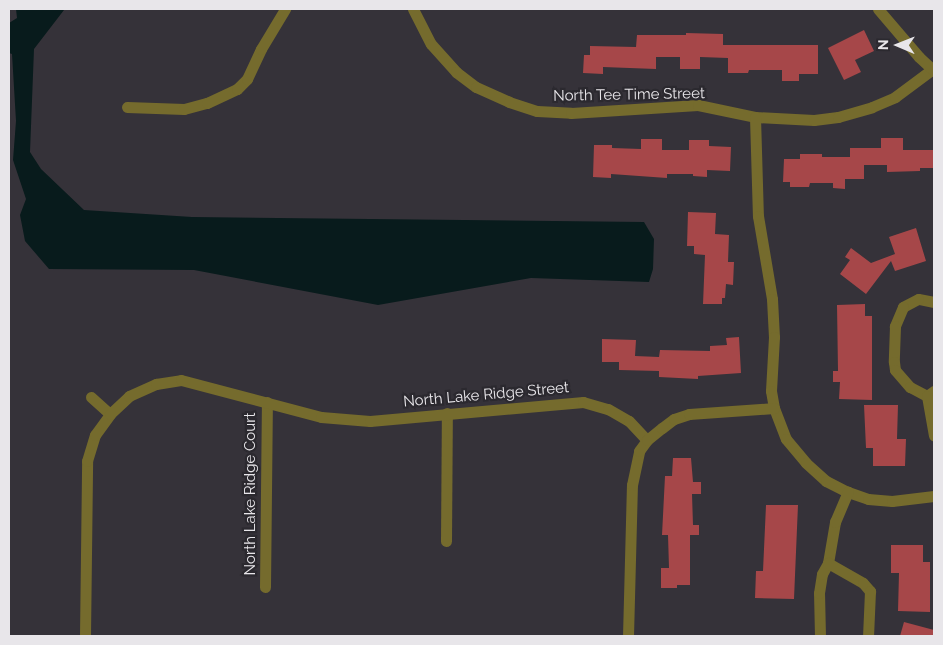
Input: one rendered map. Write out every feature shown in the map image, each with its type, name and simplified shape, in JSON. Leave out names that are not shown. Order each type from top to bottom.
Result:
[{"type":"street","points":[[127,107],[184,109],[207,103],[232,93],[247,79],[261,49],[285,9]]},
{"type":"street","name":"North Tee Time Street","points":[[413,9],[431,44],[456,72],[476,87],[509,102],[537,110],[571,113],[698,106],[755,117],[814,120],[872,108],[895,97],[934,70]]},
{"type":"street","points":[[878,9],[919,57],[934,70]]},
{"type":"street","points":[[755,117],[758,216],[772,299],[774,337],[771,384],[774,408],[786,439],[806,463],[826,481],[848,492],[868,499],[892,501],[934,496]]},
{"type":"street","points":[[934,302],[929,299],[910,301],[902,306],[895,326],[895,370],[910,388],[931,394],[934,435]]},
{"type":"street","name":"North Lake Ridge Street","points":[[85,636],[87,461],[96,435],[110,414],[129,396],[156,384],[182,380],[321,417],[370,421],[583,402],[608,409],[629,421],[647,440]]},
{"type":"street","points":[[91,397],[110,414]]},
{"type":"street","name":"North Lake Ridge Court","points":[[266,587],[267,402]]},
{"type":"street","points":[[628,636],[632,485],[639,451],[647,440],[674,419],[689,414],[774,408]]},
{"type":"street","points":[[446,541],[447,414]]},
{"type":"street","points":[[820,636],[819,593],[822,574],[828,563],[835,522],[848,492]]},
{"type":"street","points":[[828,563],[855,578],[870,591],[868,636]]},
{"type":"shaded area","points":[[16,9],[75,9],[64,10],[34,49],[30,152],[41,169],[84,210],[192,217],[644,222],[654,239],[653,269],[649,282],[531,278],[378,305],[194,270],[49,269],[25,241],[20,215],[26,199],[13,160],[16,121],[12,54],[9,53],[9,23],[17,18]]},
{"type":"building","points":[[864,30],[874,51],[855,60],[861,72],[844,80],[828,48]]},
{"type":"building","points":[[686,33],[723,34],[723,45],[818,45],[818,74],[799,74],[799,81],[782,81],[782,70],[749,70],[748,73],[728,73],[728,58],[700,57],[700,69],[680,69],[680,57],[656,57],[656,69],[603,67],[603,74],[583,73],[584,55],[590,55],[590,46],[636,47],[637,35],[686,35]]},
{"type":"building","points":[[881,138],[903,138],[903,150],[934,150],[934,168],[920,168],[920,171],[887,172],[887,165],[864,165],[864,179],[845,179],[845,189],[833,188],[833,183],[810,183],[809,187],[790,187],[790,182],[783,182],[784,159],[800,159],[800,154],[822,154],[822,157],[850,157],[850,148],[881,148]]},
{"type":"building","points":[[641,139],[662,139],[662,150],[689,150],[689,140],[709,140],[709,146],[731,147],[730,171],[707,170],[707,177],[693,176],[693,174],[667,174],[667,178],[611,174],[611,178],[593,177],[594,145],[612,145],[612,148],[641,149]]},
{"type":"building","points":[[688,212],[716,213],[715,234],[729,235],[728,262],[734,262],[733,285],[726,284],[725,298],[722,298],[722,304],[703,304],[705,255],[694,254],[694,246],[687,246]]},
{"type":"building","points":[[916,228],[926,261],[895,271],[891,261],[866,294],[840,274],[850,260],[845,257],[851,248],[871,263],[895,254],[889,237]]},
{"type":"building","points":[[865,304],[865,316],[872,316],[872,400],[839,399],[840,382],[833,382],[833,371],[838,371],[837,305]]},
{"type":"building","points":[[739,337],[741,373],[698,376],[698,379],[659,377],[659,371],[619,370],[619,362],[602,362],[602,339],[636,340],[635,356],[659,357],[660,350],[710,351],[710,346],[727,345],[726,338]]},
{"type":"building","points":[[864,405],[898,405],[897,439],[906,439],[905,466],[873,466],[873,448],[866,448]]},
{"type":"building","points":[[673,458],[691,458],[693,482],[701,482],[701,494],[692,494],[693,525],[699,525],[699,535],[690,535],[690,585],[677,585],[677,588],[661,588],[661,568],[669,568],[668,535],[662,535],[665,476],[672,476]]},
{"type":"building","points":[[766,505],[798,505],[794,599],[755,598],[756,571],[763,571]]},
{"type":"building","points":[[891,545],[923,545],[923,562],[930,562],[930,612],[898,611],[899,573],[891,573]]},
{"type":"building","points":[[904,622],[934,630],[934,636],[900,636]]}]
